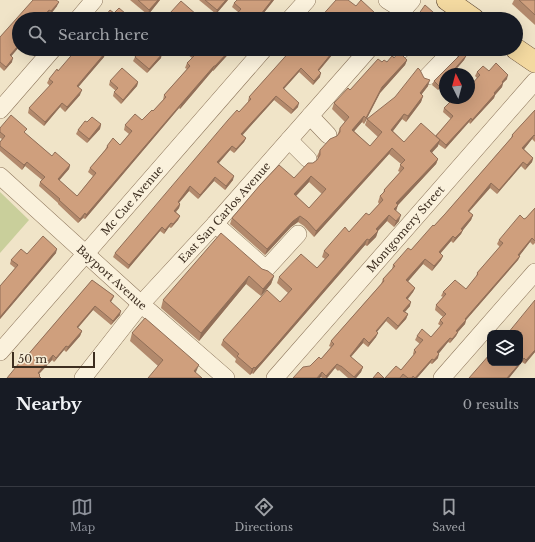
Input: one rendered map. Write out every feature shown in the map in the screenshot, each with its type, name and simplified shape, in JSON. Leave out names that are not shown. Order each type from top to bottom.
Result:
[{"type":"main road","points":[[447,0],[464,12]]},
{"type":"main road","points":[[523,54],[535,62]]},
{"type":"street","points":[[84,12],[94,0]]},
{"type":"street","points":[[296,12],[307,0]]},
{"type":"street","points":[[387,0],[402,12]]},
{"type":"street","points":[[0,110],[47,56]]},
{"type":"street","name":"Mc Cue Avenue","points":[[0,352],[258,56]]},
{"type":"street","name":"East San Carlos Avenue","points":[[83,378],[141,304],[216,224],[363,56]]},
{"type":"street","points":[[428,76],[447,56]]},
{"type":"street","name":"Montgomery Street","points":[[275,378],[535,81]]},
{"type":"street","points":[[310,116],[328,135]]},
{"type":"street","points":[[289,140],[308,158]]},
{"type":"street","name":"Bayport Avenue","points":[[0,176],[141,304],[226,378]]},
{"type":"street","points":[[216,224],[266,269],[298,234]]},
{"type":"street","points":[[442,378],[535,272]]},
{"type":"green space","points":[[0,192],[29,220],[0,253]]},
{"type":"building","points":[[33,0],[56,0],[59,2],[51,11],[22,12]]},
{"type":"building","points":[[138,0],[158,0],[149,10]]},
{"type":"building","points":[[205,0],[226,0],[217,10]]},
{"type":"building","points":[[237,0],[272,0],[263,12],[238,12],[241,9],[234,3]]},
{"type":"building","points":[[336,0],[348,0],[356,6],[361,0],[374,12],[325,12]]},
{"type":"building","points":[[519,0],[535,0],[535,15]]},
{"type":"building","points":[[181,1],[194,12],[171,12]]},
{"type":"building","points":[[425,5],[433,12],[420,12]]},
{"type":"building","points":[[119,8],[124,12],[115,12]]},
{"type":"building","points":[[12,24],[12,53],[10,55],[13,58],[6,67],[0,62],[0,37]]},
{"type":"building","points":[[71,56],[102,56],[77,86],[82,90],[67,107],[62,103],[45,122],[29,108],[53,82],[49,79],[57,69],[58,71]]},
{"type":"building","points":[[136,56],[160,56],[149,69],[135,57]]},
{"type":"building","points":[[194,56],[224,56],[214,66],[86,215],[85,213],[80,219],[40,182],[45,177],[27,162],[24,165],[0,146],[0,142],[5,136],[0,132],[0,128],[11,115],[27,129],[24,132],[52,156],[55,152],[70,165],[58,179],[77,196],[96,173],[90,168],[108,147],[107,146],[113,138],[120,145],[132,131],[125,125],[135,114],[142,120],[152,110],[153,111],[166,97],[164,95],[190,66],[187,63]]},
{"type":"building","points":[[286,56],[329,56],[318,70],[321,73],[314,81],[301,68],[283,88],[299,103],[293,110],[276,96],[241,134],[246,138],[236,149],[232,146],[217,162],[234,176],[226,186],[215,177],[200,195],[190,186],[178,202],[180,204],[174,211],[180,216],[165,230],[162,227],[129,265],[115,253],[228,120],[237,110],[239,112],[251,99],[249,97]]},
{"type":"building","points":[[392,56],[394,58],[396,56],[403,56],[407,60],[382,87],[366,118],[364,116],[352,130],[370,146],[382,132],[367,119],[395,97],[418,68],[424,78],[430,80],[420,93],[423,96],[408,116],[404,114],[391,130],[404,142],[421,123],[440,140],[430,151],[438,159],[396,203],[398,205],[394,209],[401,215],[396,221],[389,215],[376,229],[378,231],[369,240],[367,239],[262,361],[252,369],[237,356],[239,354],[223,340],[267,290],[280,302],[292,289],[279,277],[301,254],[317,268],[329,255],[324,251],[345,227],[349,232],[366,213],[369,215],[383,200],[380,196],[404,168],[400,165],[405,160],[392,148],[316,231],[300,216],[293,221],[267,249],[232,218],[279,165],[294,178],[308,163],[313,163],[317,160],[320,155],[320,150],[330,139],[337,136],[340,132],[340,128],[349,117],[334,103],[348,88],[350,90],[378,59],[382,62],[384,60],[387,62]],"holes":[[[311,176],[326,189],[309,208],[294,194]]]},
{"type":"building","points":[[459,56],[466,56],[455,68],[447,68]]},
{"type":"building","points":[[496,63],[508,75],[494,93],[495,94],[472,120],[471,118],[446,145],[436,136],[453,116],[444,108],[448,104],[475,104],[475,80],[480,75],[477,72],[483,66],[489,71]]},
{"type":"building","points":[[122,68],[138,82],[123,100],[114,92],[118,88],[110,81]]},
{"type":"building","points":[[439,76],[439,86],[434,81]]},
{"type":"building","points":[[535,110],[535,136],[534,135],[522,148],[533,158],[527,165],[523,162],[499,190],[491,183],[468,211],[473,215],[461,229],[463,230],[455,238],[453,236],[439,252],[443,256],[434,266],[425,259],[406,280],[415,288],[406,298],[411,302],[403,311],[408,314],[398,326],[388,317],[376,331],[378,333],[369,343],[364,338],[350,356],[363,367],[354,377],[337,364],[326,376],[322,372],[317,378],[293,378],[303,367],[310,366],[319,357],[321,359],[334,344],[331,341],[384,281],[383,279],[395,266],[393,265],[408,248],[411,250],[445,214]]},
{"type":"building","points":[[92,117],[101,124],[89,139],[78,130],[85,121],[87,122]]},
{"type":"building","points":[[535,208],[535,241],[532,238],[518,255],[520,256],[465,319],[466,320],[456,331],[458,332],[437,352],[439,354],[434,360],[432,359],[415,378],[413,376],[412,378],[408,378],[403,374],[400,378],[385,378],[396,366],[401,370],[416,352],[414,350],[423,340],[417,336],[422,329],[431,337],[443,323],[440,320],[446,314],[436,305],[446,294],[443,292],[455,280],[466,289],[478,274],[477,273],[503,243],[499,240],[520,215],[524,219]]},
{"type":"building","points":[[221,233],[262,269],[268,271],[274,276],[263,289],[249,276],[201,333],[163,300]]},
{"type":"building","points":[[43,236],[57,249],[0,317],[0,286],[18,265],[11,260],[21,249],[27,254]]},
{"type":"building","points":[[92,280],[114,296],[110,301],[121,311],[113,321],[95,306],[77,327],[82,331],[56,358],[53,355],[38,373],[41,378],[7,378],[25,356],[26,357]]},
{"type":"building","points":[[535,300],[535,350],[526,360],[524,358],[523,359],[523,330],[510,330]]},
{"type":"building","points":[[145,318],[199,365],[194,371],[202,378],[148,378],[163,360],[132,333]]},
{"type":"building","points":[[487,357],[487,366],[517,366],[507,378],[469,378]]},
{"type":"building","points":[[378,372],[384,378],[373,378]]}]
